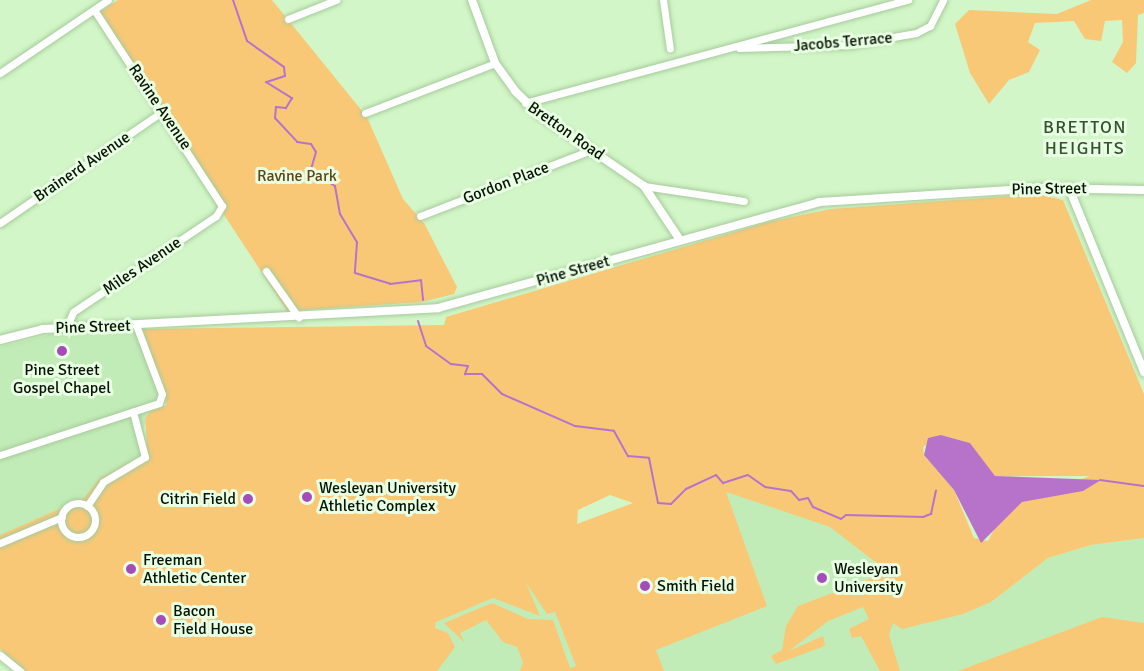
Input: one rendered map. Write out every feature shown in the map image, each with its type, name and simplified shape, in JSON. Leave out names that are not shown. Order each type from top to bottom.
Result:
[{"type":"street","points":[[0,74],[108,0]]},
{"type":"street","points":[[288,19],[336,0]]},
{"type":"street","name":"Bretton Road","points":[[472,0],[495,63],[525,103],[644,186],[680,240]]},
{"type":"street","points":[[663,0],[670,49]]},
{"type":"street","name":"Jacobs Terrace","points":[[525,103],[908,0]]},
{"type":"street","name":"Jacobs Terrace","points":[[724,50],[848,45],[916,33],[930,26],[944,0]]},
{"type":"street","name":"Ravine Avenue","points":[[94,10],[163,111],[222,206]]},
{"type":"street","points":[[365,113],[495,63]]},
{"type":"street","name":"Brainerd Avenue","points":[[0,223],[163,111]]},
{"type":"street","name":"Gordon Place","points":[[420,216],[591,150]]},
{"type":"street","name":"Bretton Road","points":[[644,186],[744,201]]},
{"type":"street","points":[[1069,188],[1144,372]]},
{"type":"street","name":"Pine Street","points":[[0,340],[66,328],[299,318],[438,308],[819,202],[1069,188],[1144,190]]},
{"type":"street","name":"Miles Avenue","points":[[66,328],[74,312],[216,216],[222,206]]},
{"type":"street","points":[[266,271],[299,318]]},
{"type":"street","points":[[0,455],[133,412],[162,398],[136,325]]},
{"type":"street","points":[[87,506],[103,482],[145,457],[133,412]]},
{"type":"street","points":[[0,543],[62,517],[72,505],[87,506]]},
{"type":"street","points":[[62,517],[68,534],[86,535],[94,524],[87,506]]},
{"type":"street","points":[[0,654],[20,671]]},
{"type":"shaded area","points":[[143,329],[167,403],[150,411],[143,429],[147,442],[139,457],[100,478],[84,498],[0,535],[0,347],[61,332]]},
{"type":"shaded area","points":[[941,435],[970,443],[995,476],[1101,480],[1083,491],[1022,502],[981,543],[954,490],[924,455],[928,438]]},
{"type":"shaded area","name":"Wesleyan University","points":[[726,492],[831,527],[889,573],[991,602],[1048,558],[1091,545],[1144,538],[1144,671],[603,671]]},
{"type":"shaded area","points":[[541,573],[578,671],[425,671],[437,619]]},
{"type":"green space","name":"Ravine Park","points":[[118,0],[272,0],[367,117],[403,199],[424,223],[457,287],[454,294],[422,302],[287,311],[94,16]]},
{"type":"green space","points":[[1091,0],[1144,0],[1144,13],[1138,15],[1136,63],[1127,73],[1112,62],[1123,42],[1122,20],[1105,21],[1101,41],[1085,39],[1074,21],[1035,23],[1028,42],[1040,50],[1029,72],[1009,80],[989,104],[970,73],[955,24],[969,10],[1057,14]]},
{"type":"green space","points":[[1038,194],[1063,200],[1144,394],[1144,538],[1091,545],[1048,558],[991,602],[963,614],[902,629],[893,623],[889,635],[900,671],[880,671],[861,636],[852,638],[849,629],[869,619],[863,607],[828,621],[789,651],[823,636],[825,646],[776,664],[771,656],[782,650],[786,626],[798,606],[888,572],[830,527],[726,492],[767,606],[656,650],[664,671],[520,671],[523,662],[517,647],[503,642],[486,620],[460,633],[465,643],[444,623],[492,603],[528,619],[553,620],[570,668],[576,666],[555,612],[547,614],[526,583],[540,616],[493,598],[436,622],[435,628],[448,633],[455,647],[437,671],[26,671],[0,649],[0,535],[84,498],[100,478],[139,457],[147,442],[145,420],[150,411],[167,405],[143,329],[444,325],[446,317],[768,222],[831,209]],"holes":[[[941,435],[970,443],[994,476],[1090,476],[1022,502],[999,520],[988,541],[974,538],[954,490],[924,455],[923,447]],[[610,495],[633,503],[577,524],[578,510]]]},
{"type":"green space","points":[[1102,617],[1144,623],[1144,671],[958,671]]},
{"type":"waterway","points":[[233,0],[247,41],[284,67],[285,76],[266,82],[292,98],[286,108],[276,107],[275,118],[297,142],[311,144],[316,152],[311,170],[335,186],[340,214],[357,242],[355,273],[390,284],[421,280],[423,300]]},
{"type":"waterway","points":[[418,321],[426,346],[451,364],[468,366],[465,374],[482,374],[502,394],[575,426],[614,431],[628,456],[649,458],[658,503],[671,504],[686,489],[716,475],[723,483],[748,475],[765,487],[791,491],[799,500],[808,498],[813,507],[841,519],[846,515],[923,517],[931,514],[936,491]]},
{"type":"waterway","points":[[1100,480],[1144,486]]},
{"type":"place","name":"Pine Street Gospel Chapel","points":[[62,351]]},
{"type":"place","name":"Wesleyan University Athletic Complex","points":[[307,497]]},
{"type":"place","name":"Citrin Field","points":[[248,499]]},
{"type":"place","name":"Freeman Athletic Center","points":[[131,569]]},
{"type":"place","name":"Wesleyan University","points":[[822,578]]},
{"type":"place","name":"Smith Field","points":[[645,586]]},
{"type":"place","name":"Bacon Field House","points":[[161,620]]},
{"type":"district","name":"BRETTON HEIGHTS","points":[[1085,138]]}]
